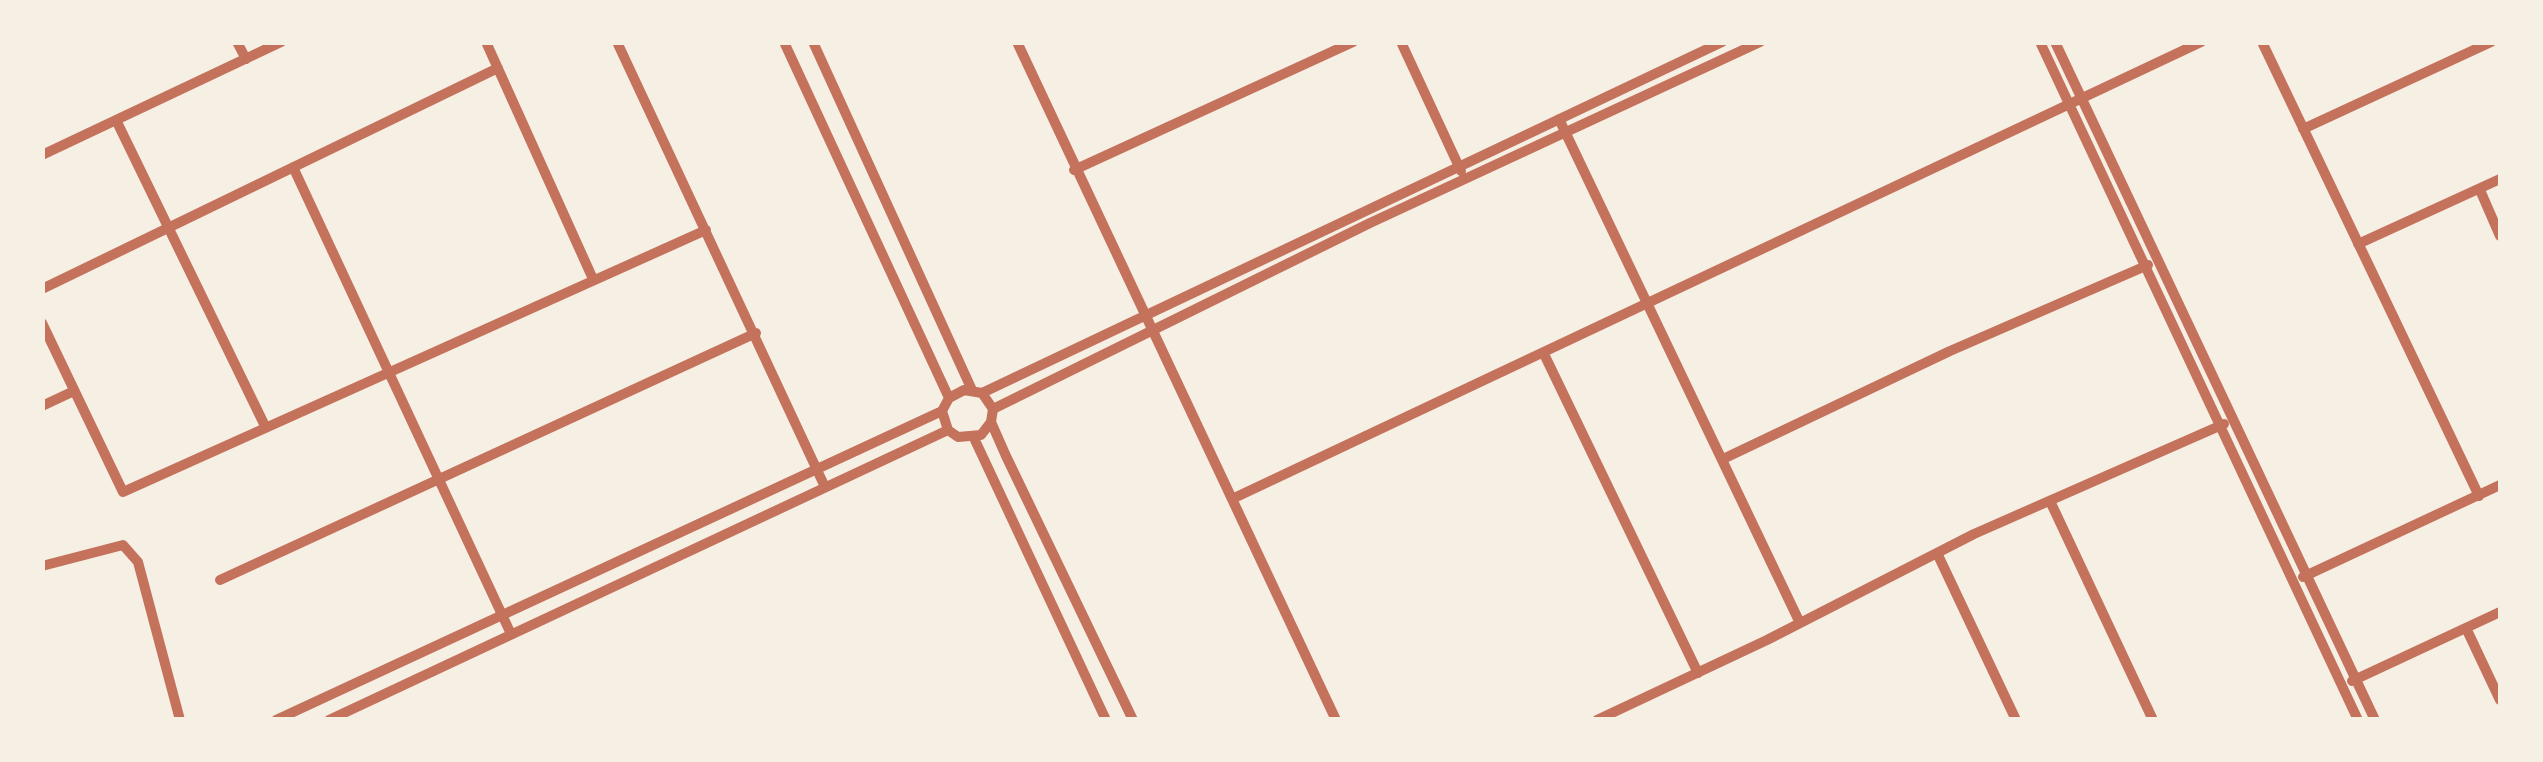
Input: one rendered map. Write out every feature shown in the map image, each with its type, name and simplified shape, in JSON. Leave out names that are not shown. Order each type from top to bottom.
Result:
[{"type":"street","points":[[238,42],[246,59]]},
{"type":"street","points":[[42,154],[282,42]]},
{"type":"street","points":[[486,42],[593,280]]},
{"type":"street","points":[[617,42],[825,488]]},
{"type":"street","points":[[784,42],[949,398]]},
{"type":"street","points":[[813,42],[977,391],[993,410],[991,422],[1132,720]]},
{"type":"street","points":[[1017,42],[1336,720]]},
{"type":"street","points":[[1074,170],[1352,42]]},
{"type":"street","points":[[1401,42],[1466,181]]},
{"type":"street","points":[[276,720],[942,411],[949,398],[977,391],[1143,316],[1722,42]]},
{"type":"street","points":[[993,410],[1150,331],[1760,42]]},
{"type":"street","points":[[2040,42],[2358,720]]},
{"type":"street","points":[[2055,42],[2375,720]]},
{"type":"street","points":[[1232,499],[2201,42]]},
{"type":"street","points":[[2262,42],[2479,496]]},
{"type":"street","points":[[2303,129],[2491,42]]},
{"type":"street","points":[[42,289],[498,68]]},
{"type":"street","points":[[1560,118],[1800,622]]},
{"type":"street","points":[[116,120],[265,426]]},
{"type":"street","points":[[292,168],[511,634]]},
{"type":"street","points":[[2358,244],[2500,180]]},
{"type":"street","points":[[2480,190],[2500,236]]},
{"type":"street","points":[[42,323],[122,492],[706,230]]},
{"type":"street","points":[[1722,460],[1950,350],[2158,260]]},
{"type":"street","points":[[220,580],[756,333]]},
{"type":"street","points":[[1544,354],[1698,673]]},
{"type":"street","points":[[42,406],[74,390]]},
{"type":"street","points":[[942,411],[948,430],[958,437],[974,438],[991,422]]},
{"type":"street","points":[[1597,720],[1937,553],[2233,420]]},
{"type":"street","points":[[329,720],[948,430]]},
{"type":"street","points":[[974,438],[1106,720]]},
{"type":"street","points":[[2293,582],[2500,485]]},
{"type":"street","points":[[2050,501],[2153,720]]},
{"type":"street","points":[[42,566],[123,544],[138,562],[180,720]]},
{"type":"street","points":[[1937,553],[2016,720]]},
{"type":"street","points":[[2342,686],[2500,612]]},
{"type":"street","points":[[2466,628],[2500,700]]}]
